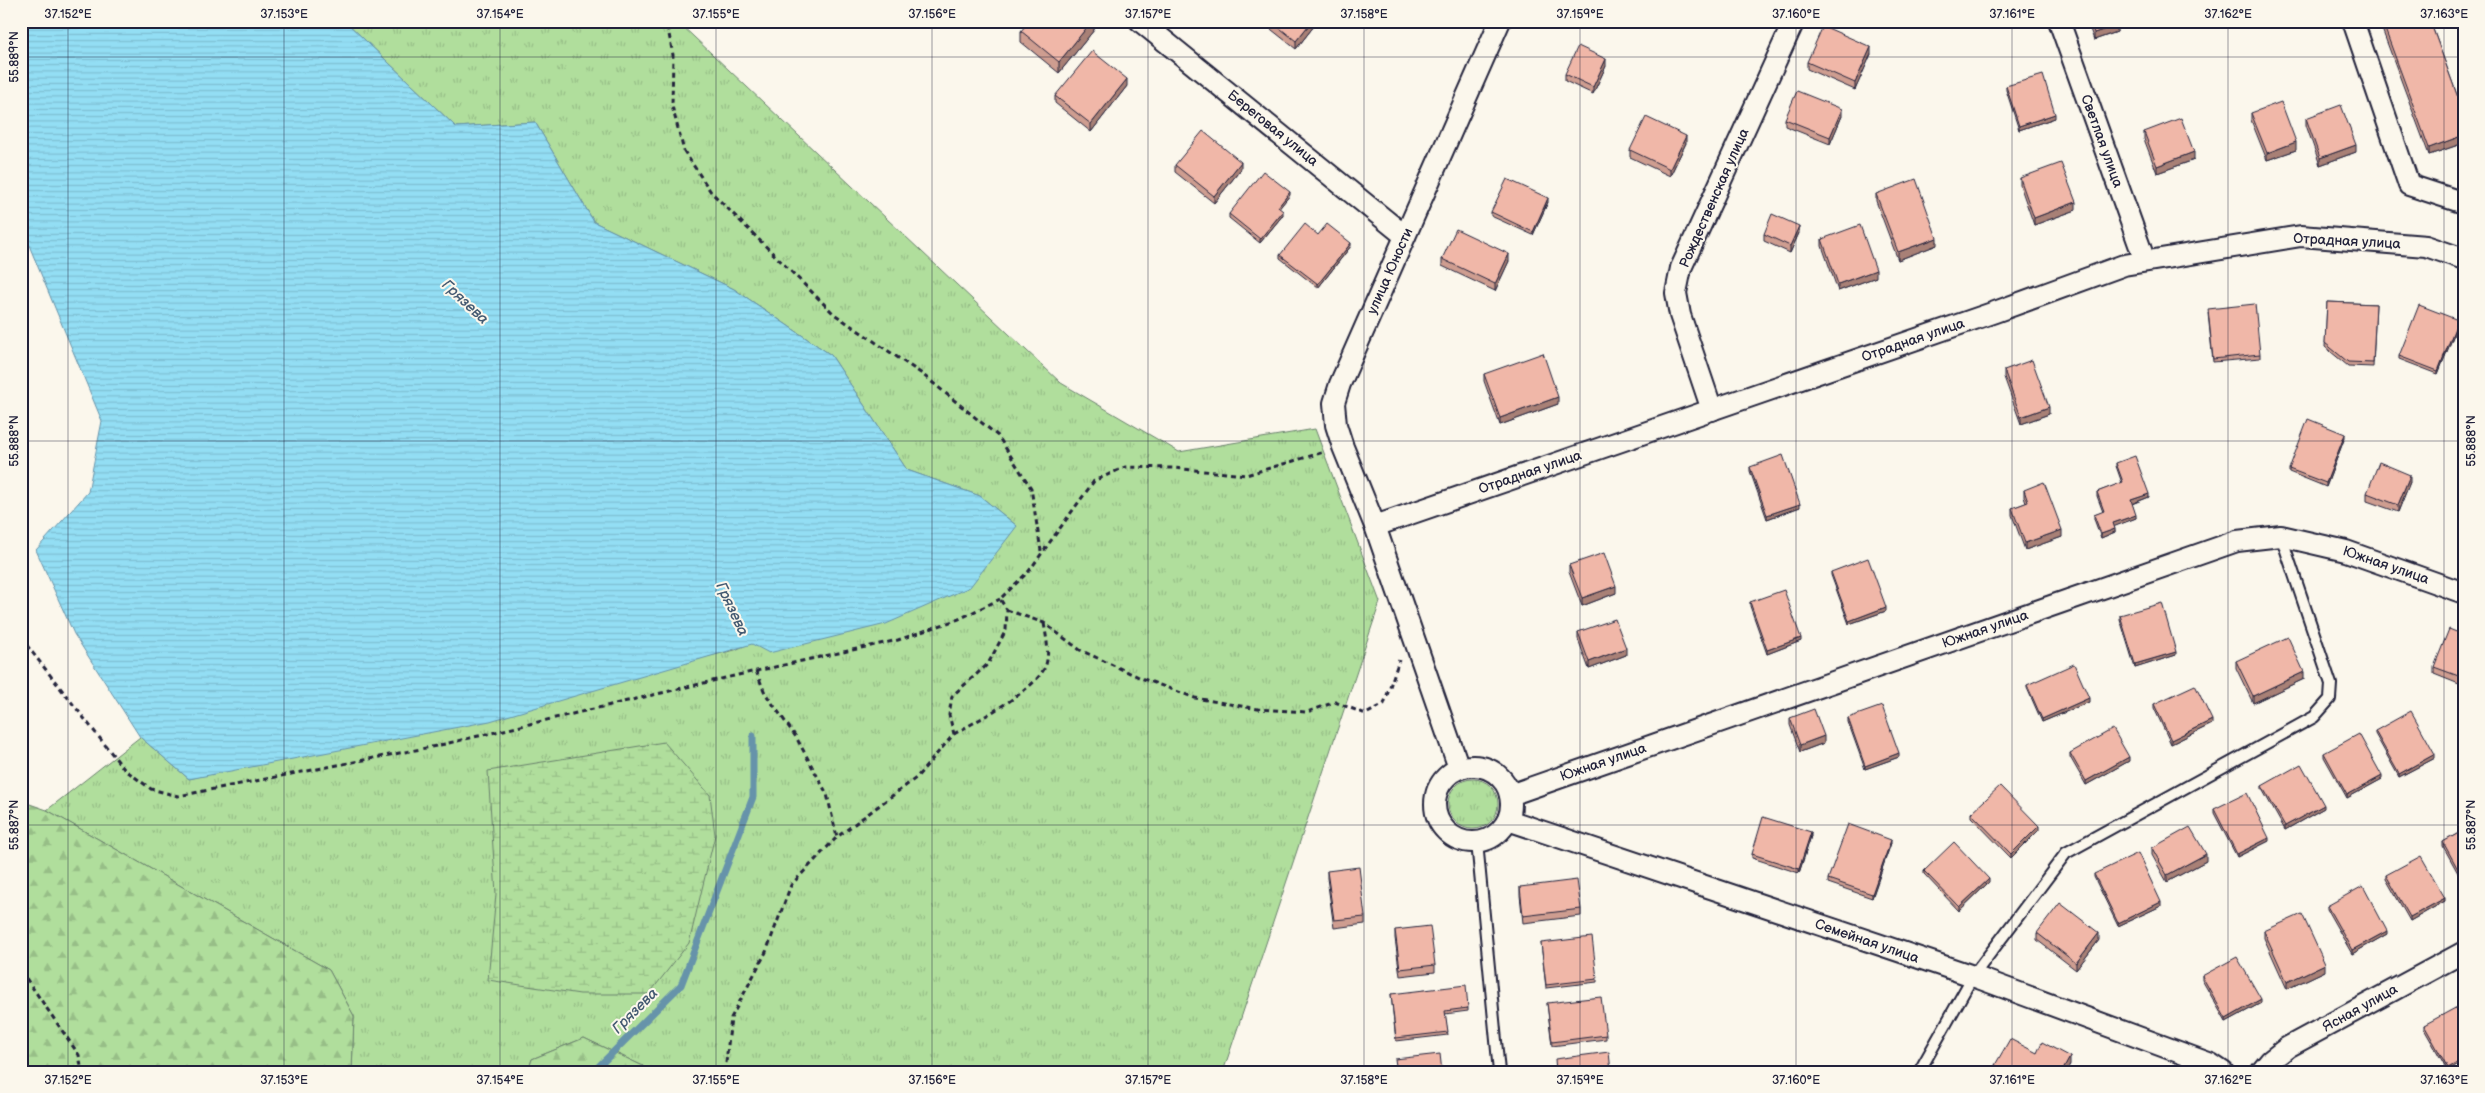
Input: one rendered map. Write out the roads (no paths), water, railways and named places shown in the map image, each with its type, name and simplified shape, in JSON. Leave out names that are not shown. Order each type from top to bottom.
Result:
[{"type":"street","name":"Береговая улица","points":[[1140,21],[1405,236]]},
{"type":"street","name":"улица Юности","points":[[1459,768],[1414,643],[1375,526],[1343,447],[1336,425],[1334,403],[1340,384],[1500,21]]},
{"type":"street","name":"Рождественская улица","points":[[1712,410],[1680,315],[1676,293],[1681,268],[1794,21]]},
{"type":"street","name":"Светлая улица","points":[[2059,21],[2145,261]]},
{"type":"street","points":[[2353,21],[2409,185],[2464,203]]},
{"type":"street","name":"Отрадная улица","points":[[1375,526],[2124,265],[2301,236],[2426,246],[2464,259]]},
{"type":"street","name":"Южная улица","points":[[1510,795],[2237,540],[2281,536],[2346,550],[2464,593]]},
{"type":"street","points":[[1478,766],[1496,773],[1505,783],[1510,795],[1512,807],[1508,820],[1500,831],[1490,838],[1477,842],[1453,836],[1438,818],[1435,807],[1436,795],[1449,775],[1459,768],[1478,766]]},
{"type":"street","name":"Семейная улица","points":[[1508,820],[1973,976],[2211,1064],[2223,1072]]},
{"type":"street","name":"Ясная улица","points":[[2262,1072],[2270,1061],[2288,1047],[2464,952]]},
{"type":"lane","points":[[1919,1072],[1973,976],[2066,853],[2314,717],[2330,699],[2331,684],[2281,536]]},
{"type":"lane","points":[[1477,842],[1499,1072]]},
{"type":"water","points":[[21,21],[345,21],[456,127],[535,122],[594,222],[734,289],[831,355],[907,470],[980,496],[1017,526],[970,587],[886,624],[769,653],[752,644],[490,721],[189,779],[140,737],[74,634],[36,550],[88,492],[102,421],[21,226]]},
{"type":"waterway","name":"Грязева","points":[[593,1072],[681,985],[753,797],[753,736]]}]
